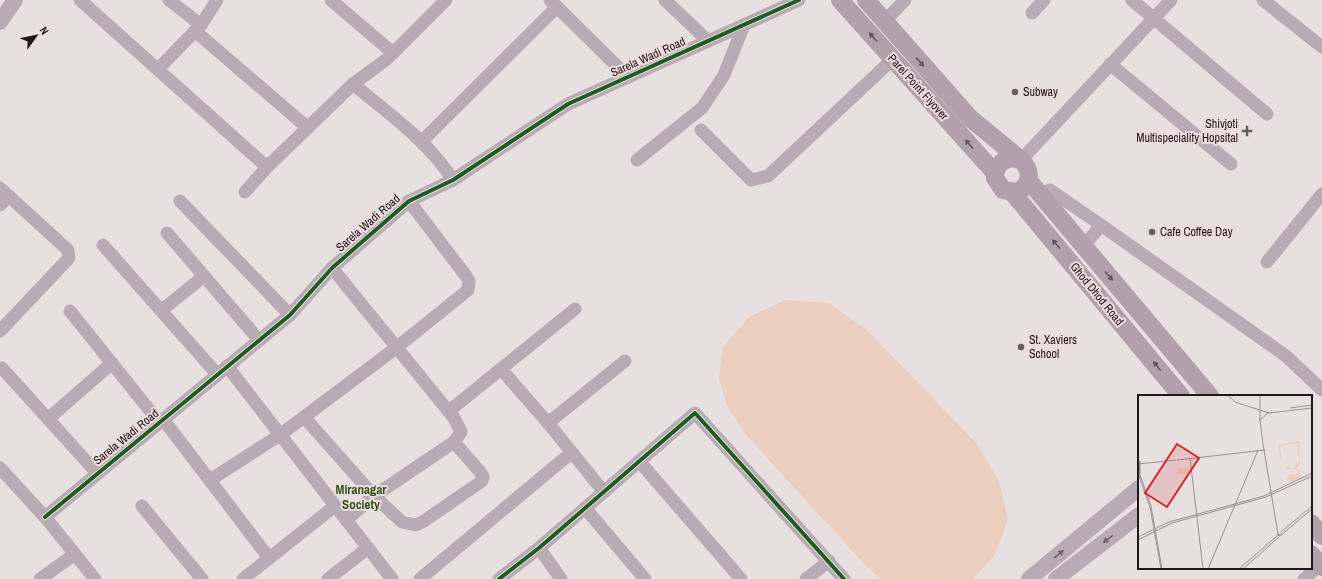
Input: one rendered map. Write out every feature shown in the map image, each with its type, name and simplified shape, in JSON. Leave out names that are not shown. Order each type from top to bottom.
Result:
[{"type":"main road","name":"Parel Point Flyover","points":[[840,0],[995,173]]},
{"type":"main road","points":[[866,0],[970,118],[1021,160],[1028,169],[1028,180],[1021,190],[1012,192]]},
{"type":"main road","points":[[995,173],[997,168],[1004,160],[1015,158],[1021,160]]},
{"type":"main road","name":"Ghod Dhod Road","points":[[995,173],[1003,190],[1012,192],[1181,395]]},
{"type":"main road","points":[[1028,180],[1209,395]]},
{"type":"street","points":[[0,22],[15,0]]},
{"type":"street","points":[[80,0],[267,167]]},
{"type":"street","points":[[170,0],[198,28],[308,128]]},
{"type":"street","points":[[158,69],[198,28],[217,0]]},
{"type":"street","points":[[331,0],[393,53]]},
{"type":"street","points":[[666,0],[708,41]]},
{"type":"street","name":"Sarela Wadi Road","points":[[44,517],[290,315],[332,268],[409,201],[453,180],[568,104],[799,0]]},
{"type":"street","points":[[884,22],[905,0]]},
{"type":"street","points":[[1032,14],[1044,0]]},
{"type":"street","points":[[1132,0],[1267,114]]},
{"type":"street","points":[[1021,160],[1171,0]]},
{"type":"street","points":[[1263,0],[1322,47]]},
{"type":"street","points":[[245,192],[267,167],[354,84],[393,53],[443,1]]},
{"type":"street","points":[[422,141],[553,4],[628,77]]},
{"type":"street","points":[[637,160],[702,108],[724,75],[744,25]]},
{"type":"street","points":[[701,130],[751,180],[768,176],[893,59]]},
{"type":"street","points":[[1110,64],[1231,164]]},
{"type":"street","points":[[354,84],[422,141],[443,164],[453,180]]},
{"type":"street","points":[[1041,195],[1050,190],[1101,225],[1286,356],[1322,390]]},
{"type":"street","points":[[1268,262],[1322,194]]},
{"type":"street","points":[[0,331],[69,258],[68,250],[3,196]]},
{"type":"street","points":[[180,201],[290,315]]},
{"type":"street","points":[[210,480],[280,435],[396,348],[462,295],[469,286],[466,276],[409,201]]},
{"type":"street","points":[[1084,246],[1101,225]]},
{"type":"street","points":[[167,233],[259,340]]},
{"type":"street","points":[[103,245],[162,310],[222,370],[280,435],[392,579]]},
{"type":"street","points":[[332,268],[458,422],[461,432],[454,442],[374,496],[346,520]]},
{"type":"street","points":[[162,310],[204,276]]},
{"type":"street","points":[[449,411],[575,309]]},
{"type":"street","points":[[70,311],[210,480],[269,558]]},
{"type":"street","points":[[548,423],[625,361]]},
{"type":"street","points":[[48,419],[112,363]]},
{"type":"street","points":[[2,368],[97,473]]},
{"type":"street","points":[[501,369],[548,423],[604,492]]},
{"type":"street","points":[[499,579],[538,548],[695,413],[844,579]]},
{"type":"street","points":[[304,417],[374,496],[402,522],[416,525],[478,484],[483,478],[481,473],[454,442]]},
{"type":"street","points":[[420,579],[571,453]]},
{"type":"street","points":[[639,462],[741,579]]},
{"type":"street","points":[[1,471],[44,517],[95,579]]},
{"type":"street","points":[[1038,576],[1138,489]]},
{"type":"street","points":[[142,506],[199,578]]},
{"type":"street","points":[[243,579],[335,506]]},
{"type":"street","points":[[585,508],[645,579]]},
{"type":"street","points":[[1056,579],[1138,516]]},
{"type":"street","points":[[328,579],[368,548]]},
{"type":"street","points":[[538,548],[560,579]]},
{"type":"street","points":[[40,579],[75,554]]},
{"type":"street","points":[[806,579],[829,562]]},
{"type":"street","points":[[1304,579],[1319,562]]},
{"type":"shaded area","points":[[786,300],[829,303],[867,330],[976,443],[999,481],[1008,519],[995,555],[973,579],[881,579],[867,567],[747,436],[727,406],[719,378],[723,347],[749,317]]},
{"type":"cycle path","points":[[45,517],[290,315],[332,268],[409,201],[453,180],[568,104],[799,0]]},
{"type":"cycle path","points":[[499,579],[539,548],[695,413],[844,579]]},
{"type":"place","name":"Subway","points":[[1015,92]]},
{"type":"place","name":"Shivjoti Multispeciality Hopsital","points":[[1247,131]]},
{"type":"place","name":"Cafe Coffee Day","points":[[1152,232]]},
{"type":"place","name":"St. Xaviers School","points":[[1021,347]]},
{"type":"district","name":"Miranagar Society","points":[[361,496]]}]
